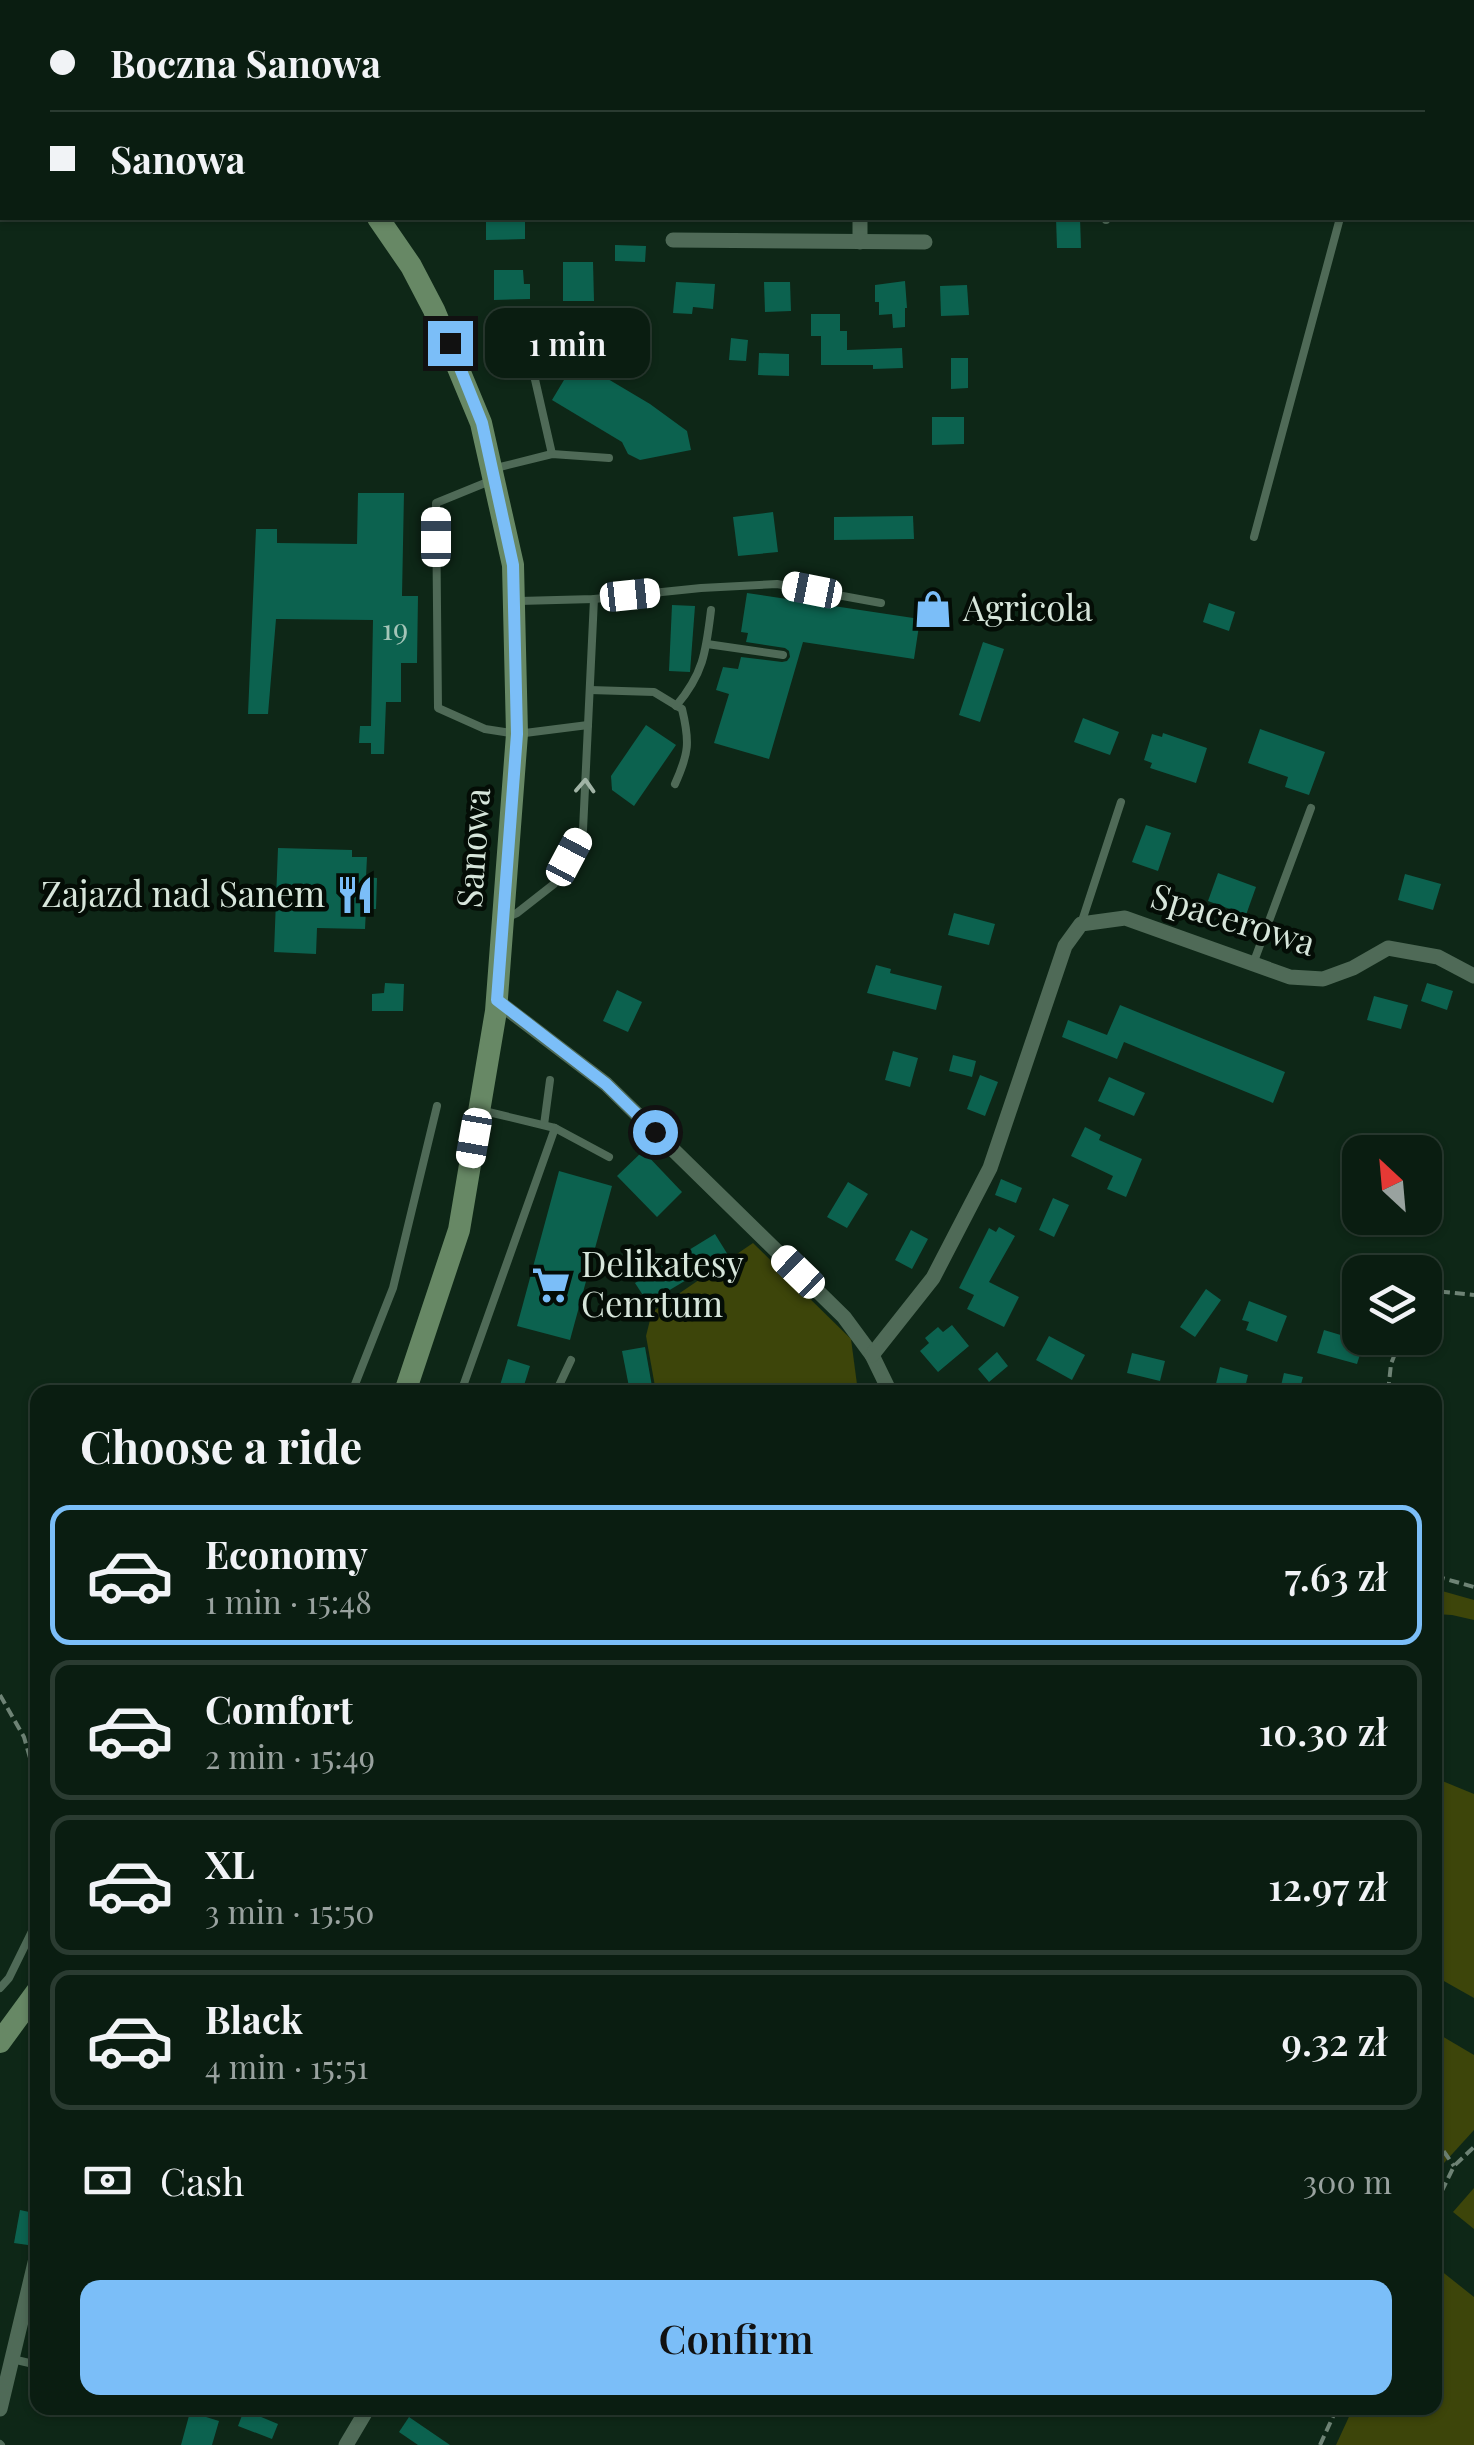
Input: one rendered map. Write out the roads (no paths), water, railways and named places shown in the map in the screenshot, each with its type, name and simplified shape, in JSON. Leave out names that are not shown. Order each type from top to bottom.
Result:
[{"type":"main road","name":"Sanowa","points":[[379,220],[412,266],[482,423],[513,565],[514,602],[517,734],[497,1000],[458,1230],[407,1385]]},
{"type":"main road","points":[[0,2042],[30,2001]]},
{"type":"street","points":[[860,220],[860,242]]},
{"type":"street","points":[[672,240],[925,242]]},
{"type":"street","name":"Spacerowa","points":[[1082,924],[1125,918],[1290,977],[1322,978],[1353,968],[1388,948],[1438,957],[1474,976]]},
{"type":"street","points":[[872,1355],[932,1278],[990,1168],[1064,946],[1082,924]]},
{"type":"street","points":[[497,1000],[606,1084],[844,1317],[872,1355],[887,1385]]},
{"type":"street","points":[[0,2409],[9,2348],[30,2280]]},
{"type":"street","points":[[346,2445],[364,2415]]},
{"type":"lane","points":[[1254,537],[1339,220]]},
{"type":"lane","points":[[531,362],[552,454]]},
{"type":"lane","points":[[588,725],[517,734],[485,728],[438,708],[436,503],[493,474],[552,454],[608,458]]},
{"type":"lane","points":[[514,602],[777,584],[881,603]]},
{"type":"lane","points":[[504,919],[517,914],[554,884],[583,830],[594,599]]},
{"type":"lane","points":[[676,706],[692,688],[706,654],[711,610]]},
{"type":"lane","points":[[707,644],[783,655]]},
{"type":"lane","points":[[590,690],[654,692],[682,710],[688,735],[685,762],[675,784]]},
{"type":"lane","points":[[1082,924],[1121,802]]},
{"type":"lane","points":[[1253,964],[1311,808]]},
{"type":"lane","points":[[544,1125],[550,1080]]},
{"type":"lane","points":[[355,1385],[393,1288],[436,1106]]},
{"type":"lane","points":[[479,1110],[555,1128],[609,1157]]},
{"type":"lane","points":[[463,1385],[555,1128]]},
{"type":"lane","points":[[559,1385],[570,1360]]},
{"type":"lane","points":[[0,1988],[30,1935]]},
{"type":"place","name":"Agricola","points":[[933,609]]},
{"type":"place","name":"Zajazd nad Sanem","points":[[355,895]]},
{"type":"place","name":"Delikatesy Cenrtum","points":[[551,1285]]}]
